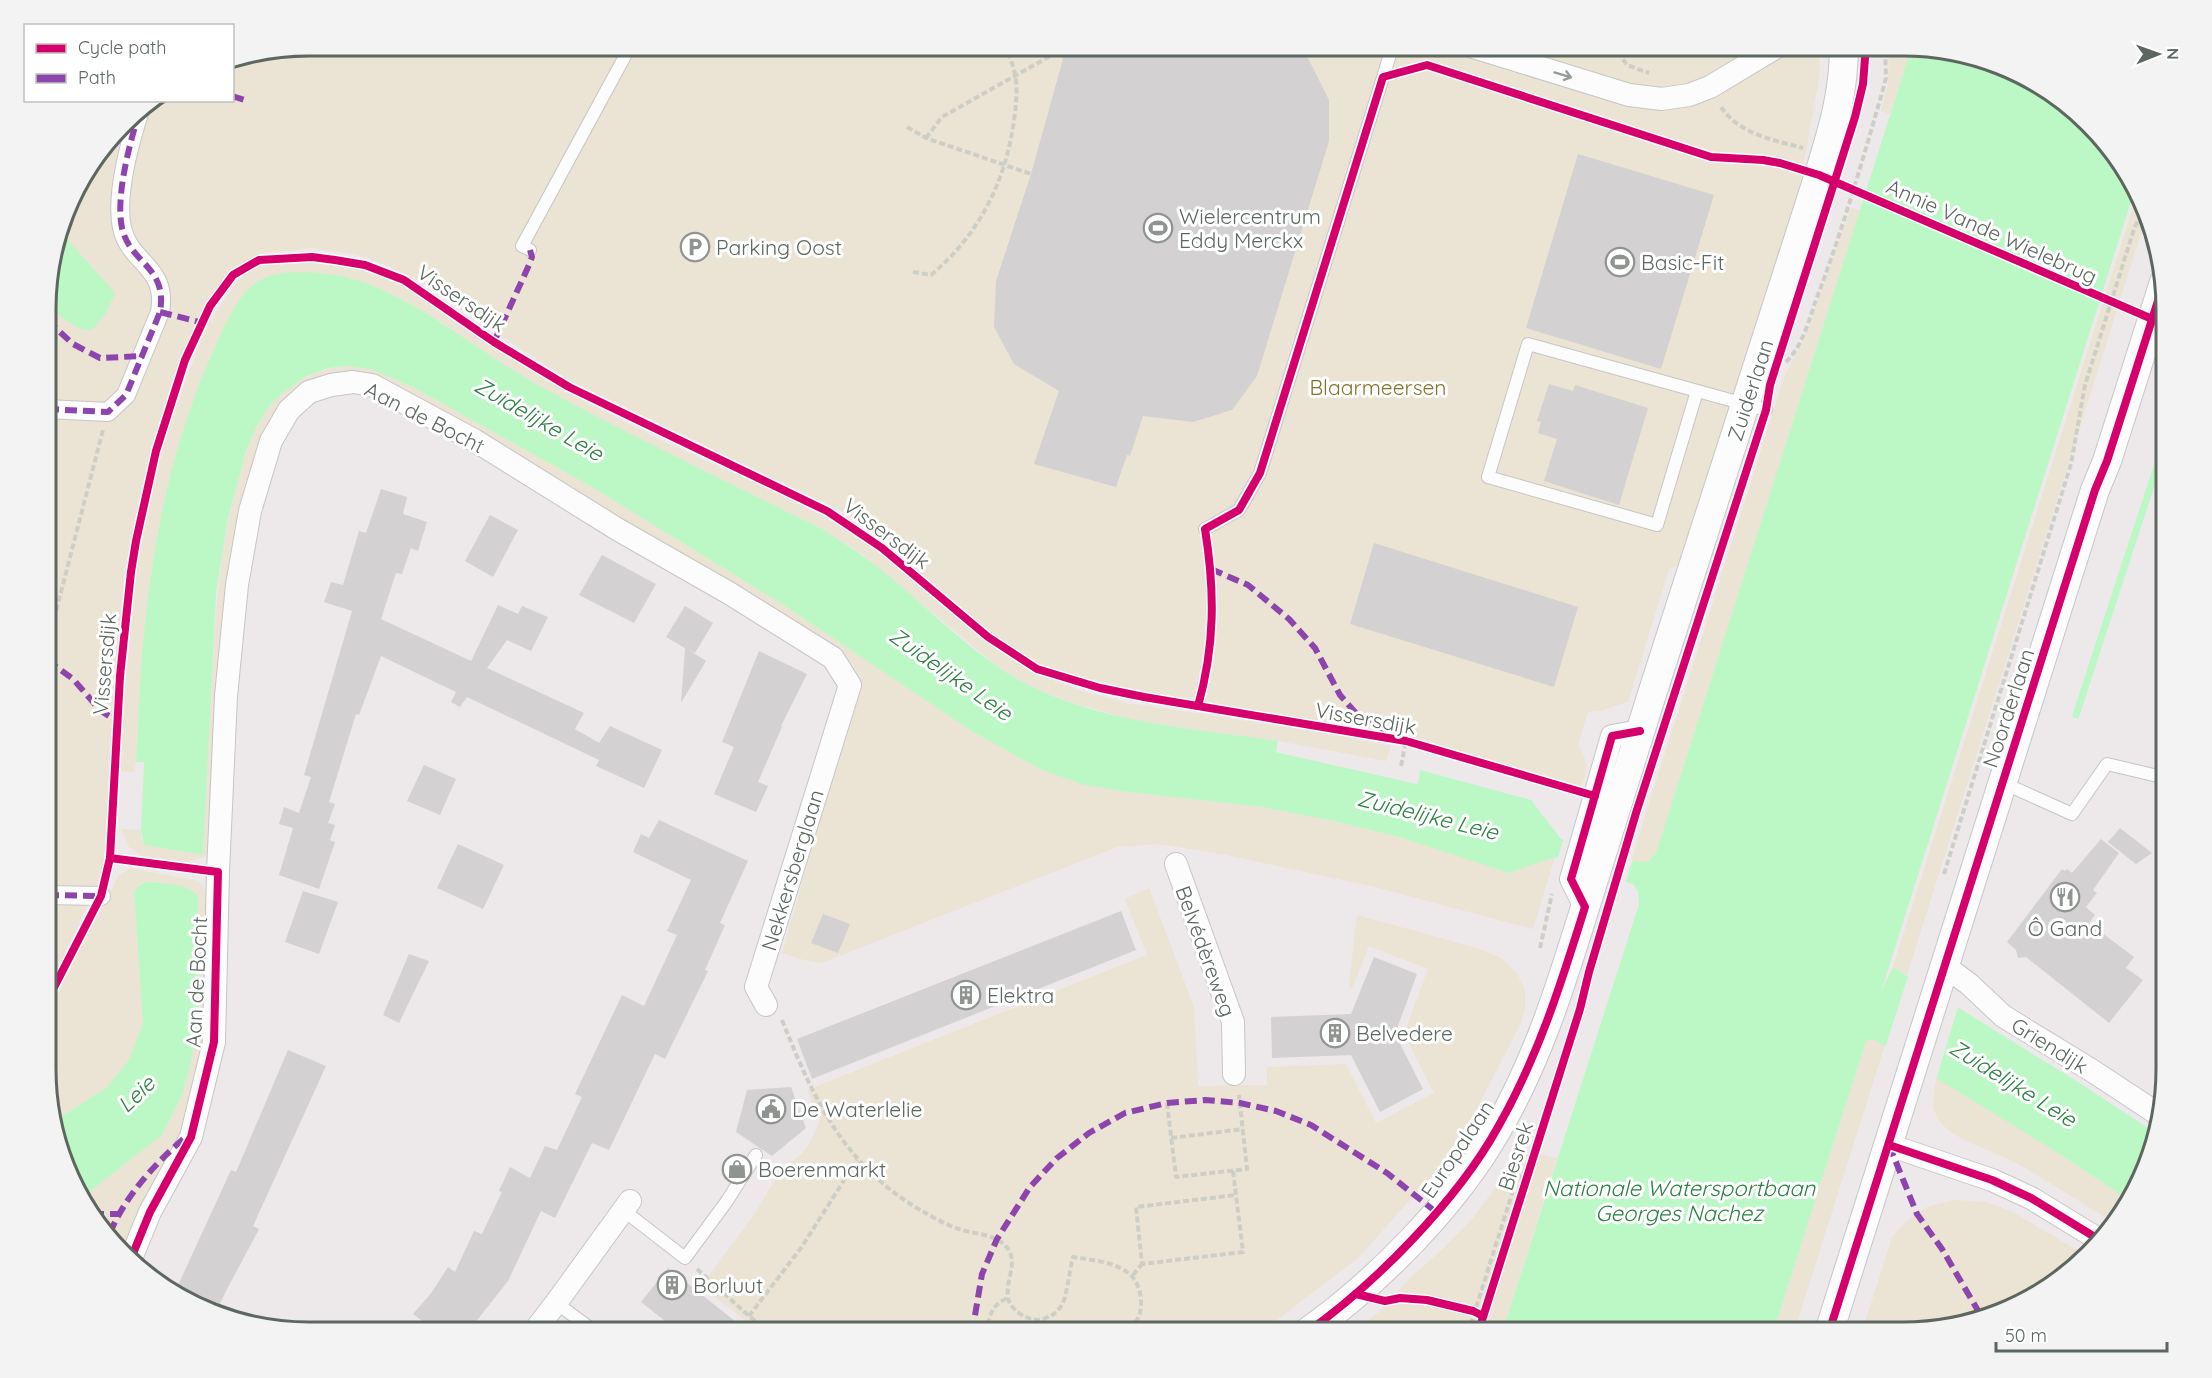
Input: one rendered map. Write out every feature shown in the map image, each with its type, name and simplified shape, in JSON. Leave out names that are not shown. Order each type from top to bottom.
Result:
[{"type":"street","points":[[1503,56],[1629,95],[1662,99],[1689,95],[1710,87],[1761,56]]},
{"type":"street","name":"Zuiderlaan","points":[[1576,889],[1640,731],[1756,407],[1838,110],[1844,74],[1844,56]]},
{"type":"street","points":[[56,409],[108,412],[126,395],[144,356],[160,312],[162,301],[155,275],[128,242],[122,228],[125,167],[137,123]]},
{"type":"street","name":"Noorderlaan","points":[[1832,1322],[2095,490],[2107,461],[2156,306]]},
{"type":"street","name":"Aan de Bocht","points":[[134,1252],[150,1212],[191,1137],[214,1042],[224,736],[237,585],[250,511],[271,441],[289,410],[309,392],[331,385],[353,382],[372,385],[474,440],[833,658],[850,684],[834,733]]},
{"type":"street","name":"Nekkersberglaan","points":[[766,1005],[756,987],[834,733]]},
{"type":"street","name":"Belvédèreweg","points":[[1176,864],[1233,1022],[1234,1074]]},
{"type":"street","name":"Europalaan","points":[[1320,1322],[1356,1294],[1393,1260],[1471,1169],[1492,1137],[1535,1054],[1554,1007],[1576,889]]},
{"type":"street","points":[[56,895],[101,896]]},
{"type":"street","name":"Griendijk","points":[[1944,973],[1969,984],[2003,1016],[2153,1111]]},
{"type":"street","points":[[1889,1145],[1992,1180],[2031,1198],[2094,1236]]},
{"type":"street","points":[[541,1322],[626,1206]]},
{"type":"lane","points":[[530,250],[522,246],[625,56]]},
{"type":"lane","points":[[1205,529],[1239,510],[1260,472],[1390,56]]},
{"type":"lane","points":[[1697,391],[1657,525],[1488,477],[1528,344],[1756,407]]},
{"type":"lane","points":[[2003,783],[2073,814],[2107,764],[2156,776]]},
{"type":"lane","points":[[626,1206],[685,1258],[727,1201],[756,1155]]},
{"type":"lane","points":[[556,1303],[582,1322]]},
{"type":"path","points":[[913,272],[931,275],[962,245],[996,192],[1010,149],[1017,103],[1017,75],[1010,56]]},
{"type":"path","points":[[926,138],[942,117],[1050,56]]},
{"type":"path","points":[[1620,56],[1627,66],[1657,76]]},
{"type":"path","points":[[1785,363],[1794,354],[1811,313],[1848,209],[1884,86],[1886,56]]},
{"type":"path","points":[[1710,87],[1727,116],[1752,134],[1822,165]]},
{"type":"path","points":[[907,127],[926,138],[1031,174]]},
{"type":"path","points":[[1942,882],[2071,464],[2085,385],[2139,218]]},
{"type":"path","points":[[56,618],[108,412]]},
{"type":"path","points":[[1401,766],[1406,741]]},
{"type":"path","points":[[1540,948],[1576,889]]},
{"type":"path","points":[[766,1005],[782,1017],[797,1058],[834,1130],[856,1160],[921,1210],[956,1228],[997,1239],[1009,1249],[1012,1262],[1008,1298],[1011,1306],[1022,1316],[1039,1320],[1054,1314],[1063,1304],[1073,1257],[1119,1267],[1133,1275],[1140,1290],[1142,1308],[1136,1322]]},
{"type":"path","points":[[1167,1103],[1176,1177],[1247,1169],[1240,1103]]},
{"type":"path","points":[[1171,1138],[1243,1129]]},
{"type":"path","points":[[749,1316],[801,1248],[856,1160]]},
{"type":"path","points":[[1133,1275],[1142,1264],[1243,1252],[1233,1171]]},
{"type":"path","points":[[1470,1322],[1517,1178],[1528,1172]]},
{"type":"path","points":[[1142,1264],[1136,1207],[1236,1195]]},
{"type":"path","points":[[685,1258],[756,1322]]},
{"type":"path","points":[[989,1322],[998,1302],[1008,1298]]},
{"type":"path","points":[[1462,1309],[1483,1316]]},
{"type":"green space","name":"Blaarmeersen","points":[[292,56],[1820,56],[1819,79],[1797,200],[1681,564],[1669,569],[1628,702],[1588,712],[1578,745],[1586,766],[1581,788],[1454,751],[1382,733],[1238,711],[1091,681],[1039,664],[1003,641],[947,597],[878,535],[848,514],[571,381],[423,283],[391,267],[359,255],[312,248],[262,253],[240,265],[223,281],[196,321],[172,381],[153,443],[124,575],[103,872],[56,972],[56,292],[60,259],[69,227],[89,182],[118,142],[142,118],[163,102],[234,102],[234,67],[259,60]]},
{"type":"green space","points":[[1889,56],[1909,56],[1890,114],[1881,111],[1888,84]]},
{"type":"green space","points":[[2134,205],[2143,227],[1907,975],[1893,967]]},
{"type":"green space","points":[[1851,208],[1860,210],[1656,853],[1648,862],[1631,861],[1784,377],[1805,338]]},
{"type":"green space","points":[[295,260],[348,265],[394,280],[474,335],[565,391],[665,442],[767,488],[851,531],[996,649],[1031,671],[1081,691],[1128,703],[1320,732],[1391,746],[1386,761],[1278,741],[1135,721],[1064,700],[1030,686],[998,667],[863,555],[822,529],[547,391],[436,319],[390,293],[341,276],[294,273],[266,278],[255,283],[243,295],[232,311],[219,338],[190,410],[162,511],[150,580],[142,651],[136,762],[134,772],[121,771],[123,711],[137,568],[159,453],[198,348],[209,323],[226,297],[239,279],[258,265]]},
{"type":"green space","points":[[350,366],[373,370],[413,387],[592,487],[785,606],[973,732],[1040,769],[1085,785],[1262,807],[1333,821],[1399,837],[1509,873],[1555,857],[1533,929],[1375,887],[1222,854],[1157,844],[1117,847],[821,963],[782,953],[861,677],[847,657],[839,659],[353,377],[265,433],[207,856],[187,862],[141,856],[129,847],[121,829],[141,830],[144,845],[203,855],[214,642],[222,555],[233,498],[252,436],[265,412],[288,389],[317,373]]},
{"type":"green space","points":[[130,868],[198,881],[206,891],[208,898],[207,1026],[183,1132],[172,1144],[126,1244],[98,1210],[88,1193],[162,1135],[182,1095],[190,1066],[196,1029],[198,895],[181,887],[150,882],[141,883],[134,892],[143,1023],[129,1060],[106,1088],[60,1118],[56,1086],[56,995],[119,875]]},
{"type":"green space","points":[[1149,888],[1194,1007],[1198,1086],[1267,1085],[1267,1067],[1346,1064],[1376,1123],[1434,1093],[1406,1038],[1406,1028],[1428,969],[1369,946],[1352,989],[1349,985],[1357,915],[1480,949],[1501,958],[1517,973],[1525,990],[1525,1008],[1521,1023],[1471,1120],[1438,1169],[1358,1258],[1274,1322],[747,1322],[701,1286],[754,1215],[777,1176],[769,1171],[796,1158],[811,1140],[820,1120],[807,1090],[1147,955],[1125,899]]},
{"type":"green space","points":[[1873,1039],[1885,1045],[1797,1322],[1777,1322],[1866,1041]]},
{"type":"green space","points":[[1937,1077],[2123,1196],[2107,1219],[2016,1163],[1950,1131],[1936,1114],[1933,1096]]},
{"type":"green space","points":[[1523,1150],[1557,1158],[1505,1322],[1365,1322],[1379,1312],[1412,1276],[1473,1218]]},
{"type":"green space","points":[[1954,1200],[1985,1202],[2011,1211],[2079,1251],[2030,1289],[1985,1309],[1953,1318],[1920,1322],[1865,1322],[1892,1237],[1908,1220],[1927,1207]]},
{"type":"water","name":"Nationale Watersportbaan Georges Nachez","points":[[1909,56],[1953,60],[2000,75],[2030,89],[2070,118],[2094,142],[2114,168],[2131,200],[1881,992],[1893,967],[2149,1129],[2143,1151],[2123,1196],[2058,1153],[1873,1039],[1866,1041],[1777,1322],[1506,1322],[1639,904],[1638,891],[1633,884],[1555,857],[1509,873],[1399,837],[1333,821],[1262,807],[1084,785],[1040,769],[973,732],[785,606],[592,487],[413,387],[373,370],[350,366],[328,368],[305,377],[270,405],[257,426],[246,451],[228,518],[216,594],[203,855],[144,845],[141,830],[144,762],[136,762],[141,669],[150,579],[170,476],[202,377],[234,309],[252,285],[270,276],[297,272],[313,272],[355,279],[390,293],[436,319],[547,390],[822,529],[881,569],[998,667],[1062,700],[1097,711],[1169,726],[1278,741],[1276,752],[1417,784],[1420,770],[1531,800],[1561,839],[1631,861],[1648,862],[1656,853]]},
{"type":"water","points":[[66,238],[115,293],[106,313],[92,330],[80,329],[56,313],[60,259]]},
{"type":"water","name":"Leie","points":[[145,882],[166,883],[187,888],[198,895],[196,1029],[190,1066],[182,1095],[162,1135],[88,1193],[69,1151],[60,1118],[106,1088],[129,1060],[143,1023],[134,892]]},
{"type":"pier","points":[[1278,741],[1281,741],[1279,750],[1415,780],[1417,769],[1420,770],[1418,784],[1276,752]]},
{"type":"pier","points":[[1564,837],[1633,859],[1625,884],[1557,861]]},
{"type":"pier","points":[[1909,973],[1959,1004],[1936,1080],[1885,1048]]},
{"type":"building","name":"Wielercentrum Eddy Merckx","points":[[1062,56],[1307,56],[1329,100],[1329,141],[1257,376],[1232,410],[1193,422],[1143,416],[1130,456],[1127,455],[1116,487],[1034,464],[1059,391],[1014,364],[994,327],[996,281],[1031,174],[1063,59]]},
{"type":"building","name":"Basic-Fit","points":[[1578,154],[1714,195],[1661,369],[1526,328]]},
{"type":"building","points":[[1549,384],[1573,391],[1575,385],[1648,408],[1619,505],[1544,481],[1557,439],[1538,433],[1541,422],[1537,421]]},
{"type":"building","points":[[381,489],[407,497],[403,514],[427,522],[418,551],[411,548],[402,574],[396,573],[381,619],[471,661],[498,605],[518,614],[522,606],[548,617],[531,651],[507,640],[487,668],[584,713],[575,729],[599,743],[610,726],[662,750],[644,788],[596,766],[599,760],[467,697],[460,707],[451,702],[456,692],[381,656],[359,715],[356,714],[329,802],[335,804],[328,823],[335,825],[330,840],[323,838],[335,842],[319,889],[279,875],[293,828],[279,824],[284,807],[299,813],[311,777],[304,775],[352,611],[324,602],[331,582],[343,585],[359,531],[366,533]]},
{"type":"building","points":[[490,515],[518,530],[493,577],[465,561]]},
{"type":"building","points":[[1374,543],[1578,607],[1554,687],[1350,624]]},
{"type":"building","points":[[602,555],[656,584],[634,623],[579,595]]},
{"type":"building","points":[[685,606],[713,623],[695,653],[689,650],[706,661],[681,703],[685,648],[666,637]]},
{"type":"building","points":[[759,651],[807,674],[781,726],[758,782],[768,786],[756,812],[714,794],[734,747],[722,742]]},
{"type":"building","points":[[424,765],[456,779],[440,815],[407,801]]},
{"type":"building","points":[[659,820],[748,861],[720,923],[725,925],[705,970],[708,971],[665,1059],[655,1054],[609,1150],[592,1143],[555,1218],[541,1211],[508,1281],[476,1322],[424,1322],[413,1314],[432,1292],[448,1267],[455,1272],[474,1231],[482,1234],[502,1192],[499,1191],[510,1167],[530,1178],[545,1146],[557,1150],[582,1097],[575,1094],[622,995],[644,1006],[677,935],[667,931],[691,880],[633,852],[641,834],[649,838]]},
{"type":"building","points":[[2120,828],[2152,853],[2136,864],[2108,842]]},
{"type":"building","points":[[2101,839],[2119,853],[2093,890],[2097,893],[2086,907],[2095,915],[2089,923],[2134,957],[2126,968],[2143,980],[2109,1023],[2026,957],[2018,958],[2016,950],[2007,942],[2062,869],[2065,871],[2067,869],[2072,873]]},
{"type":"building","points":[[458,844],[504,865],[483,909],[437,888]]},
{"type":"building","points":[[303,891],[338,902],[319,954],[285,942]]},
{"type":"building","name":"Elektra","points":[[1121,911],[1136,950],[812,1079],[797,1039]]},
{"type":"building","points":[[823,914],[850,924],[838,953],[811,943]]},
{"type":"building","points":[[409,954],[429,961],[399,1023],[383,1015]]},
{"type":"building","name":"Belvedere","points":[[1374,957],[1417,974],[1398,1026],[1398,1040],[1423,1089],[1380,1112],[1351,1055],[1272,1058],[1271,1017],[1351,1014]]},
{"type":"building","points":[[288,1050],[326,1066],[253,1226],[259,1229],[219,1306],[178,1286],[231,1170],[236,1172]]},
{"type":"building","name":"De Waterlelie","points":[[791,1087],[806,1128],[772,1156],[736,1132],[747,1090]]},
{"type":"building","name":"Borluut","points":[[668,1268],[736,1322],[666,1322],[641,1302]]},
{"type":"waterway","points":[[2076,715],[2156,470]]},
{"type":"marked path","points":[[234,97],[245,100]]},
{"type":"marked path","points":[[56,409],[108,412],[126,395],[160,312],[159,285],[154,275],[126,240],[120,215],[122,183],[136,124]]},
{"type":"marked path","points":[[494,342],[529,265],[532,257],[530,250]]},
{"type":"marked path","points":[[160,312],[203,323]]},
{"type":"marked path","points":[[56,328],[73,344],[100,358],[143,356]]},
{"type":"marked path","points":[[1211,569],[1248,585],[1289,619],[1315,648],[1340,695],[1360,718],[1382,729],[1387,739]]},
{"type":"marked path","points":[[56,667],[73,679],[101,711],[117,721]]},
{"type":"marked path","points":[[56,895],[101,896]]},
{"type":"marked path","points":[[974,1322],[982,1274],[997,1239],[1030,1187],[1057,1158],[1089,1133],[1125,1113],[1167,1103],[1205,1100],[1240,1103],[1276,1111],[1311,1125],[1387,1173],[1436,1212]]},
{"type":"marked path","points":[[112,1228],[124,1206],[143,1180],[188,1135]]},
{"type":"marked path","points":[[1889,1145],[1917,1214],[1942,1249],[1978,1311]]},
{"type":"marked path","points":[[101,1214],[118,1214]]},
{"type":"cycle path","name":"Biesrek","points":[[1481,1322],[1580,1009],[1636,813],[1766,410],[1770,385],[1855,117],[1863,84],[1865,56]]},
{"type":"cycle path","name":"Annie Vande Wielebrug","points":[[1198,706],[1208,662],[1212,618],[1211,574],[1205,529],[1239,510],[1260,473],[1383,77],[1427,65],[1711,157],[1763,160],[1819,175],[2156,321]]},
{"type":"cycle path","name":"Vissersdijk","points":[[56,984],[101,896],[110,858],[120,676],[131,572],[156,451],[185,360],[210,306],[233,275],[259,260],[312,257],[335,260],[365,265],[404,280],[494,342],[569,387],[827,511],[882,548],[988,637],[1037,669],[1100,688],[1144,697],[1406,741],[1595,796]]},
{"type":"cycle path","points":[[1832,1322],[2095,490],[2107,461],[2156,307]]},
{"type":"cycle path","name":"Biesrek","points":[[1320,1322],[1386,1266],[1437,1212],[1481,1155],[1498,1127],[1537,1047],[1585,907],[1571,879],[1612,736],[1640,731]]},
{"type":"cycle path","points":[[110,858],[218,872],[214,1042],[191,1137],[150,1212],[134,1252]]},
{"type":"cycle path","points":[[1889,1145],[1992,1180],[2031,1198],[2094,1236]]},
{"type":"cycle path","points":[[1356,1294],[1385,1301],[1400,1298],[1427,1300],[1473,1311],[1483,1316]]},
{"type":"place","name":"Wielercentrum Eddy Merckx","points":[[1158,228]]},
{"type":"place","name":"Parking Oost","points":[[695,247]]},
{"type":"place","name":"Basic-Fit","points":[[1620,262]]},
{"type":"place","name":"Ô Gand","points":[[2065,897]]},
{"type":"place","name":"Elektra","points":[[966,995]]},
{"type":"place","name":"Belvedere","points":[[1335,1033]]},
{"type":"place","name":"De Waterlelie","points":[[771,1109]]},
{"type":"place","name":"Boerenmarkt","points":[[737,1169]]},
{"type":"place","name":"Borluut","points":[[672,1285]]},
{"type":"water label","name":"Zuidelijke Leie","points":[[539,419]]},
{"type":"water label","name":"Zuidelijke Leie","points":[[951,674]]},
{"type":"water label","name":"Zuidelijke Leie","points":[[1428,815]]},
{"type":"water label","name":"Zuidelijke Leie","points":[[2013,1083]]}]
